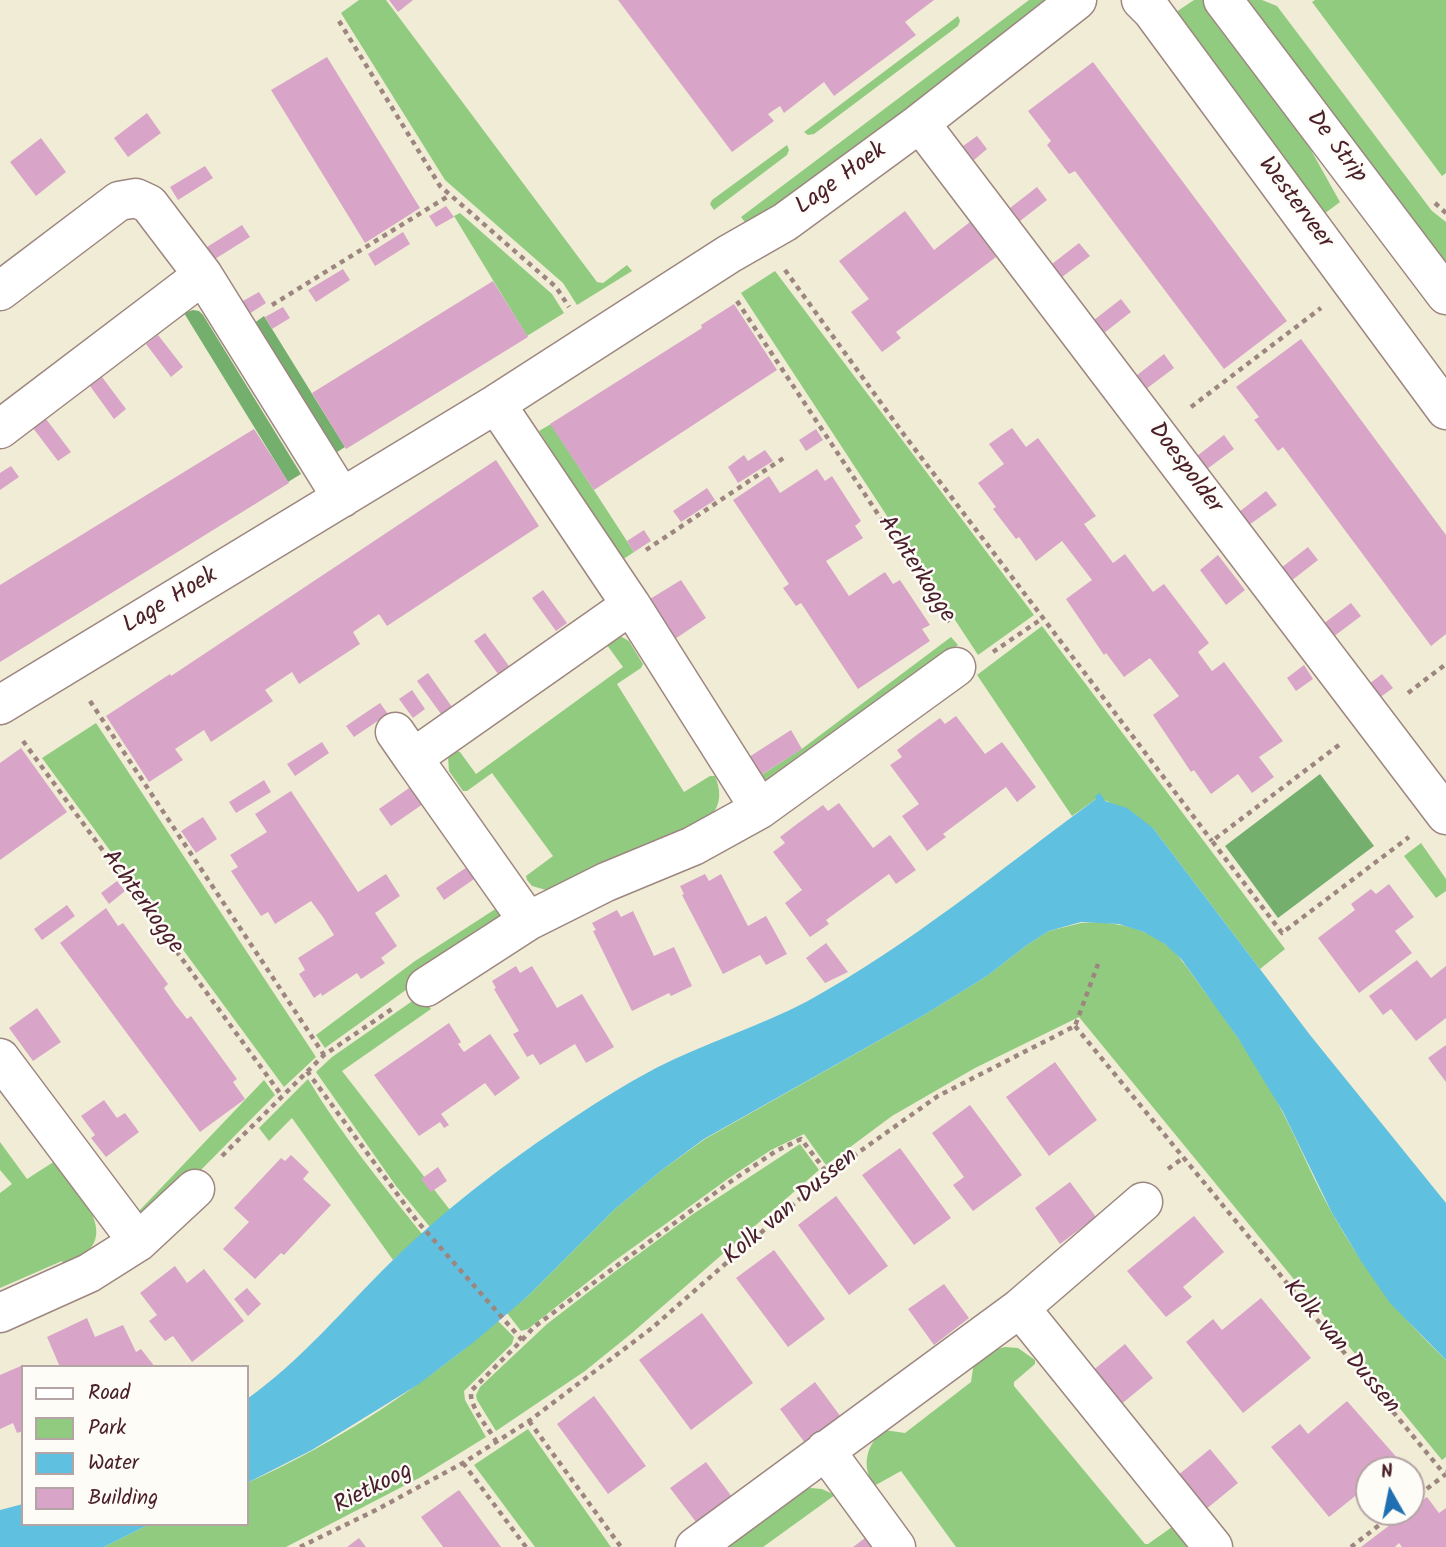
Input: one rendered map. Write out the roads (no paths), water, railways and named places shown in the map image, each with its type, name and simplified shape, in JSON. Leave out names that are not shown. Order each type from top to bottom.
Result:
[{"type":"street","name":"Lage Hoek","points":[[8,718],[67,665],[496,404],[785,222],[920,123],[1077,0]]},
{"type":"street","name":"Westerveer","points":[[1141,0],[1152,11],[1446,410]]},
{"type":"street","name":"De Strip","points":[[1223,0],[1446,295]]},
{"type":"street","name":"Doespolder","points":[[920,123],[1444,813]]},
{"type":"street","points":[[0,291],[119,201],[136,198],[149,204],[203,275],[342,498]]},
{"type":"street","points":[[0,429],[203,275]]},
{"type":"street","points":[[496,404],[620,589],[760,809]]},
{"type":"street","points":[[528,921],[404,745],[620,589]]},
{"type":"street","points":[[426,987],[528,921],[606,882],[693,846],[760,809],[964,661]]},
{"type":"street","points":[[0,1058],[138,1242]]},
{"type":"street","points":[[0,1313],[89,1273],[138,1242],[195,1189]]},
{"type":"street","points":[[695,1547],[1020,1308],[1143,1202]]},
{"type":"street","points":[[1020,1308],[1213,1547]]},
{"type":"street","points":[[825,1450],[896,1547]]},
{"type":"water","points":[[1100,793],[1105,801],[1127,808],[1153,828],[1310,1035],[1446,1203],[1446,1360],[1390,1303],[1361,1261],[1332,1213],[1283,1112],[1238,1038],[1182,960],[1165,944],[1144,932],[1119,924],[1081,922],[1049,931],[987,976],[924,1015],[704,1139],[615,1209],[528,1296],[419,1384],[312,1450],[248,1482],[248,1398],[287,1367],[411,1243],[472,1191],[535,1144],[631,1082],[675,1059],[806,1002],[882,956],[1096,799],[1095,796]]},
{"type":"water","points":[[21,1505],[21,1526],[146,1526],[104,1547],[0,1547],[0,1510]]}]
